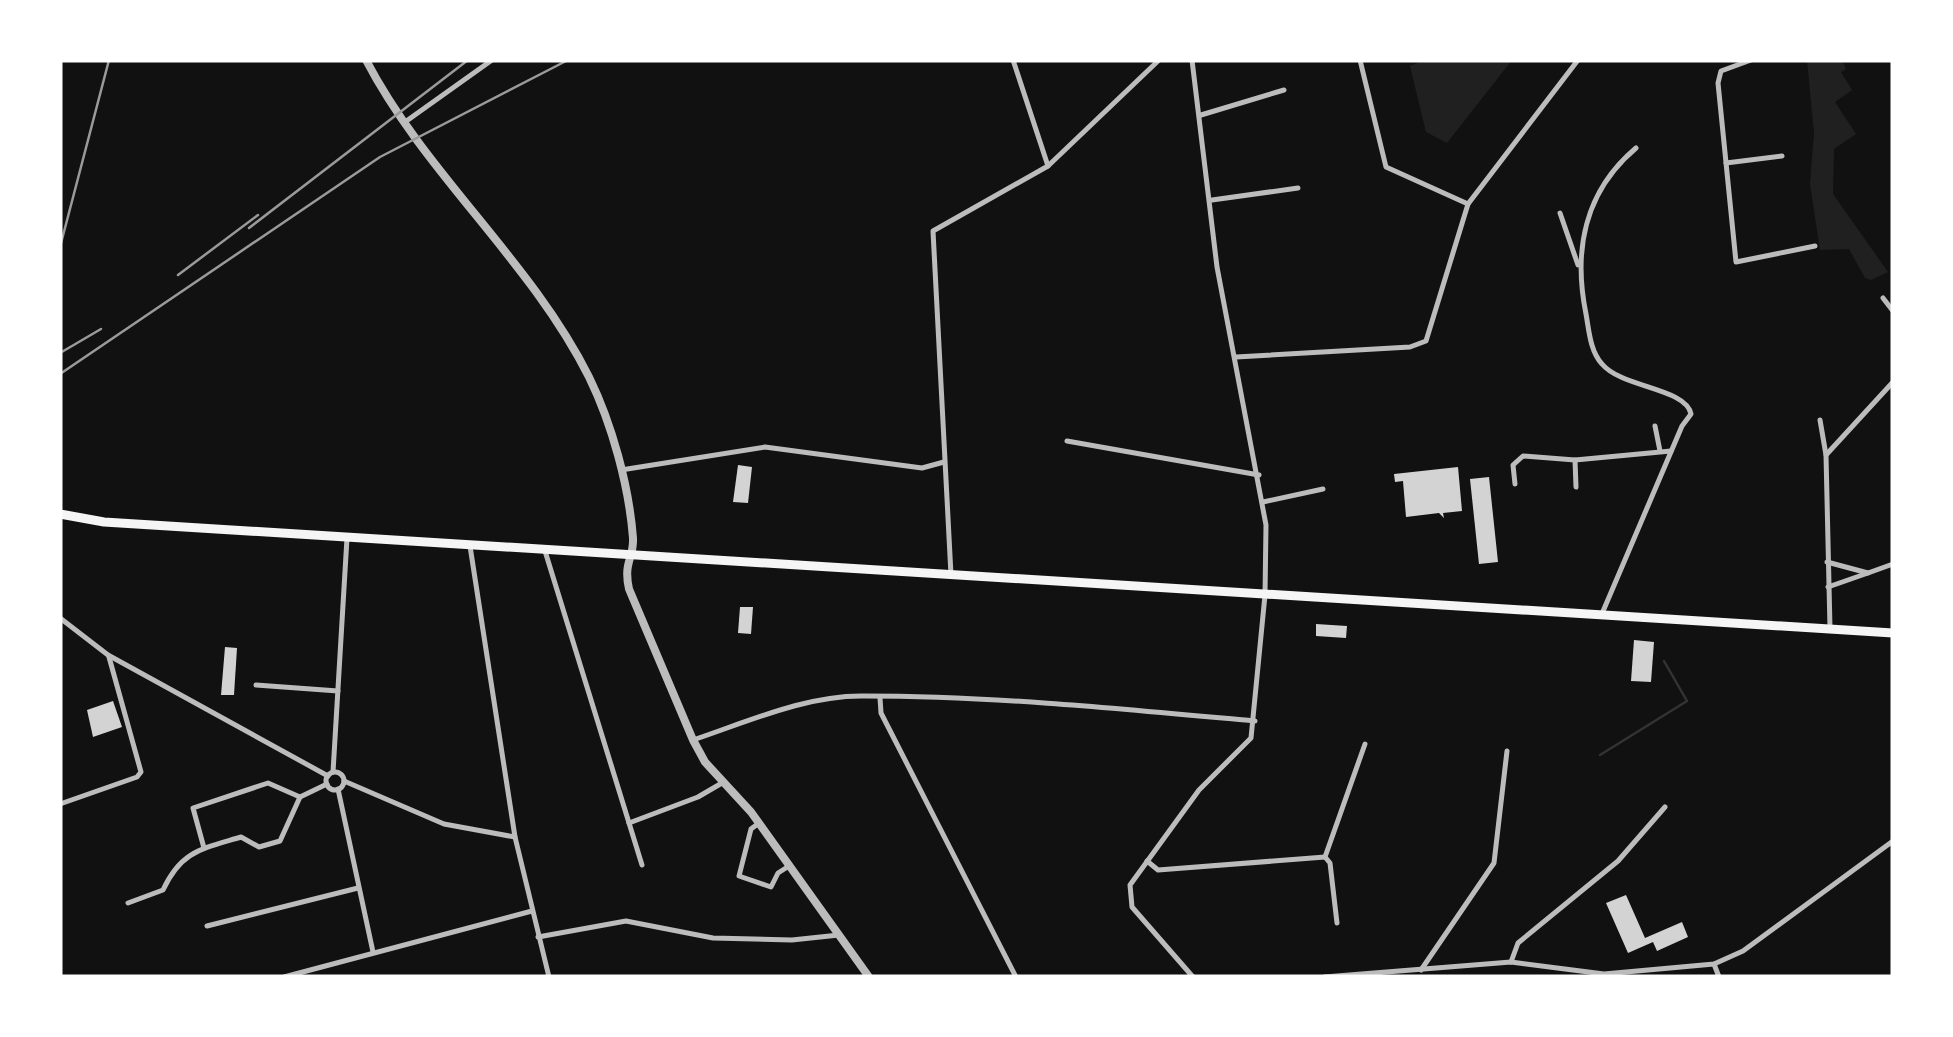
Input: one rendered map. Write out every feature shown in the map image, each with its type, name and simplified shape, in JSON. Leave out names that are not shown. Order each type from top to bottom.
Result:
[{"type":"main road","points":[[60,514],[104,522],[545,551],[1893,633]]},
{"type":"street","points":[[366,60],[405,122],[524,277],[589,376],[620,470],[633,543],[627,556],[629,589],[693,740],[759,823],[869,977]]},
{"type":"street","points":[[405,122],[492,60]]},
{"type":"street","points":[[1013,60],[1048,166]]},
{"type":"street","points":[[950,575],[934,231],[1048,166],[1159,60]]},
{"type":"street","points":[[1192,60],[1218,267],[1263,502],[1265,595],[1251,738],[1199,790],[1130,885],[1132,907],[1192,977]]},
{"type":"street","points":[[1360,60],[1386,167],[1468,204]]},
{"type":"street","points":[[1236,357],[1410,347],[1426,340],[1468,204],[1578,60]]},
{"type":"street","points":[[1751,60],[1721,71],[1718,82],[1736,262],[1815,246]]},
{"type":"street","points":[[1200,115],[1284,90]]},
{"type":"street","points":[[1579,268],[1585,225],[1598,192],[1612,168],[1636,148]]},
{"type":"street","points":[[1726,163],[1782,156]]},
{"type":"street","points":[[1211,200],[1298,188]]},
{"type":"street","points":[[1560,213],[1579,268],[1592,346],[1599,362],[1614,375],[1689,404],[1691,414],[1671,451],[1601,616]]},
{"type":"street","points":[[1883,298],[1893,311]]},
{"type":"street","points":[[1826,455],[1893,382]]},
{"type":"street","points":[[1820,420],[1826,455],[1830,628]]},
{"type":"street","points":[[1654,426],[1660,451]]},
{"type":"street","points":[[1067,441],[1259,475]]},
{"type":"street","points":[[620,470],[765,447],[922,468],[944,462]]},
{"type":"street","points":[[1515,484],[1513,465],[1523,456],[1575,460],[1631,458],[1671,451]]},
{"type":"street","points":[[1575,460],[1576,487]]},
{"type":"street","points":[[1263,502],[1323,489]]},
{"type":"street","points":[[128,903],[163,890],[176,862],[204,848],[241,837],[258,847],[280,842],[300,797],[327,784],[338,691],[347,538]]},
{"type":"street","points":[[470,546],[514,836],[549,977]]},
{"type":"street","points":[[545,551],[642,866]]},
{"type":"street","points":[[1827,562],[1868,573]]},
{"type":"street","points":[[1828,587],[1893,564]]},
{"type":"street","points":[[60,618],[108,655],[331,774],[444,824],[514,836]]},
{"type":"street","points":[[60,804],[141,772],[108,655]]},
{"type":"street","points":[[256,686],[338,691]]},
{"type":"street","points":[[693,740],[802,704],[864,696],[1106,708],[1255,721]]},
{"type":"street","points":[[880,698],[881,713],[1016,977]]},
{"type":"street","points":[[1337,923],[1325,858],[1365,744]]},
{"type":"street","points":[[1421,970],[1494,863],[1507,751]]},
{"type":"street","points":[[344,780],[338,789],[373,952]]},
{"type":"street","points":[[628,823],[698,797],[723,782]]},
{"type":"street","points":[[204,848],[192,808],[268,784],[300,797]]},
{"type":"street","points":[[327,784],[338,789]]},
{"type":"street","points":[[1511,962],[1518,943],[1618,861],[1666,806]]},
{"type":"street","points":[[759,823],[751,829],[739,876],[771,887],[778,873],[789,866]]},
{"type":"street","points":[[1324,977],[1511,962],[1604,974],[1714,964],[1743,951],[1893,842]]},
{"type":"street","points":[[1147,861],[1158,870],[1325,858]]},
{"type":"street","points":[[207,926],[358,888]]},
{"type":"street","points":[[284,977],[532,910]]},
{"type":"street","points":[[538,937],[626,921],[713,938],[792,940],[839,936]]},
{"type":"street","points":[[1714,964],[1719,977]]},
{"type":"street","points":[[1440,967],[1440,977]]},
{"type":"street","points":[[1564,969],[1564,977]]},
{"type":"shaded area","points":[[1424,60],[1512,60],[1447,143],[1426,132],[1410,66]]},
{"type":"shaded area","points":[[1807,60],[1842,60],[1846,69],[1841,72],[1852,90],[1835,102],[1856,134],[1834,149],[1833,194],[1888,272],[1871,280],[1865,278],[1849,249],[1820,250],[1810,184],[1814,133]]},
{"type":"building","points":[[738,465],[752,467],[748,503],[733,502]]},
{"type":"building","points":[[1458,467],[1462,511],[1443,513],[1444,518],[1439,513],[1406,517],[1403,481],[1395,482],[1394,474]]},
{"type":"building","points":[[1489,477],[1498,562],[1479,564],[1470,479]]},
{"type":"building","points":[[740,607],[753,607],[751,634],[738,633]]},
{"type":"building","points":[[1316,624],[1347,626],[1346,638],[1316,636]]},
{"type":"building","points":[[1634,640],[1654,642],[1651,682],[1631,681]]},
{"type":"building","points":[[225,647],[237,648],[234,695],[221,695]]},
{"type":"building","points":[[113,701],[122,727],[93,737],[87,710]]},
{"type":"building","points":[[1626,895],[1645,938],[1682,922],[1688,937],[1657,951],[1653,942],[1628,953],[1606,903]]},
{"type":"waterway","points":[[1600,755],[1687,701],[1664,661]]},
{"type":"railway","points":[[60,247],[109,60]]},
{"type":"railway","points":[[249,228],[468,60]]},
{"type":"railway","points":[[60,374],[380,157],[568,60]]},
{"type":"railway","points":[[178,275],[258,215]]},
{"type":"railway","points":[[60,353],[101,329]]}]
